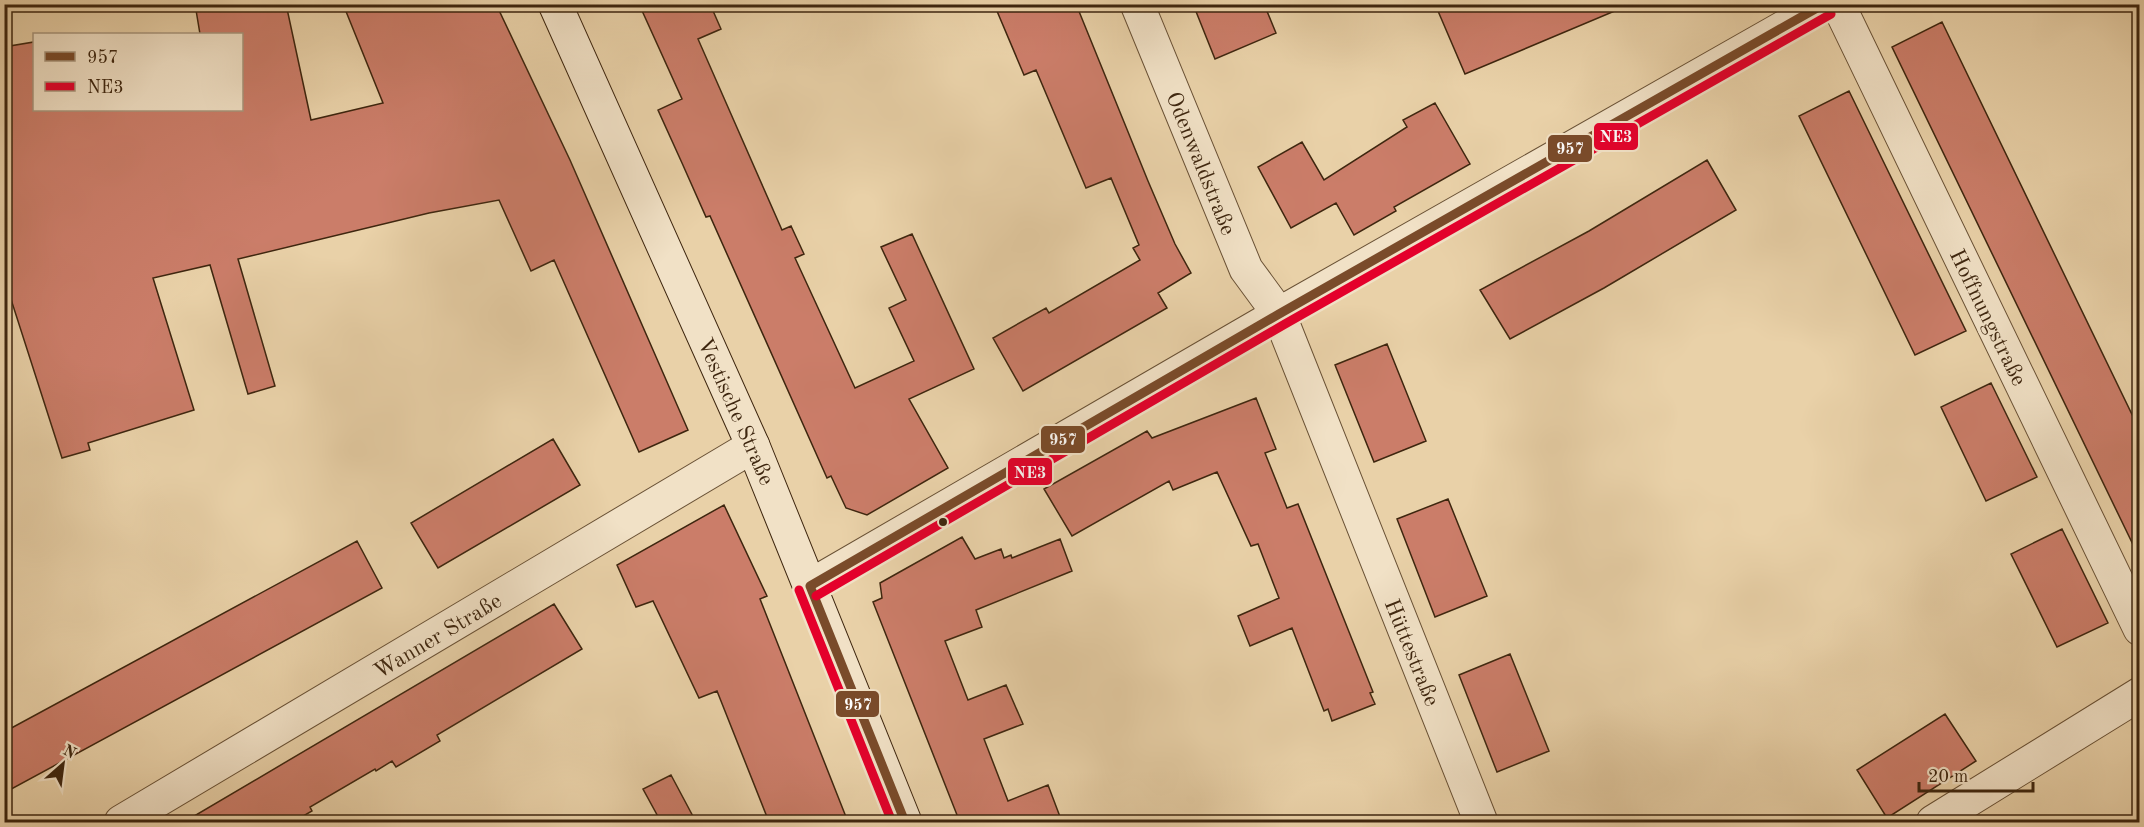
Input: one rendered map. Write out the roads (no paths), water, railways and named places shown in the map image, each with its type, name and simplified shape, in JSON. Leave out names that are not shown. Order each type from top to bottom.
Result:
[{"type":"street","name":"Vestische Straße","points":[[555,4],[753,446],[905,822]]},
{"type":"street","name":"Odenwaldstraße","points":[[1137,4],[1246,269],[1279,314]]},
{"type":"street","points":[[810,586],[1279,314],[1826,4]]},
{"type":"street","name":"Hoffnungstraße","points":[[1838,4],[2139,629]]},
{"type":"street","name":"Hüttestraße","points":[[1279,314],[1481,822]]},
{"type":"street","name":"Wanner Straße","points":[[120,822],[753,446]]},
{"type":"street","points":[[1933,822],[2139,694]]}]
